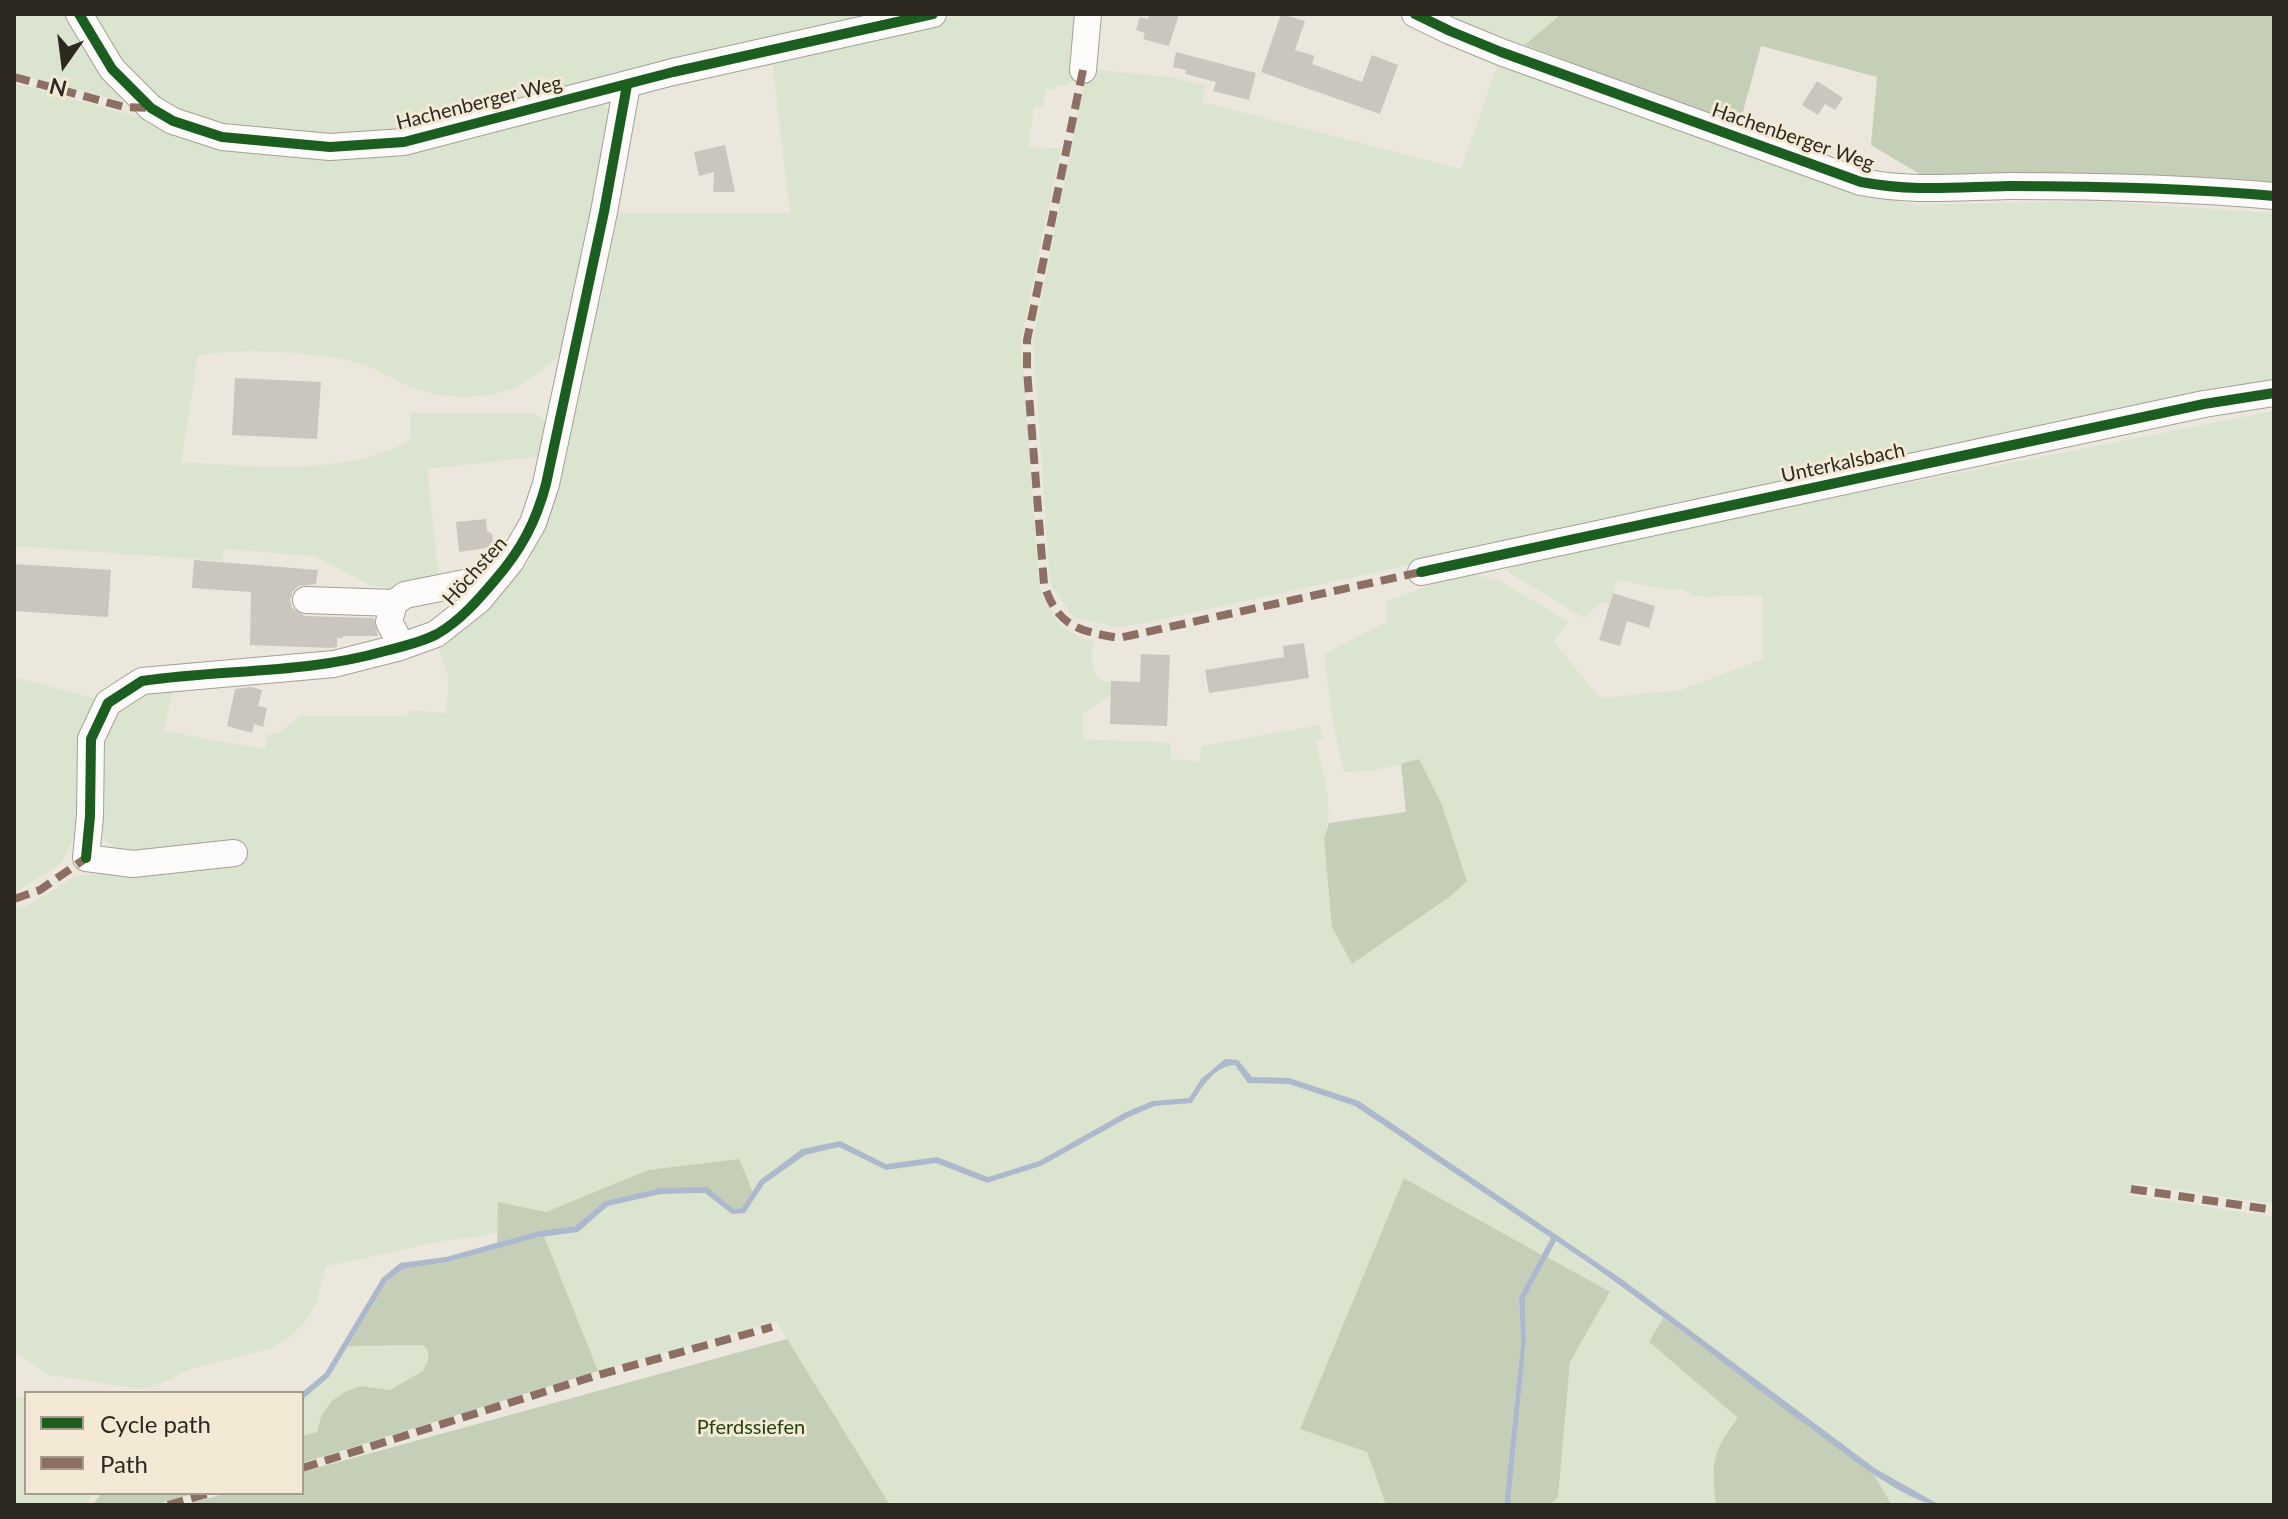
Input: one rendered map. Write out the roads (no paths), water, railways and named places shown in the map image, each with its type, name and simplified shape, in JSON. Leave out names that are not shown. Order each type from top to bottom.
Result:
[{"type":"street","name":"Hachenberger Weg","points":[[79,14],[112,69],[151,108],[173,121],[197,131],[234,139],[330,147],[404,142],[627,85],[933,14]]},
{"type":"street","points":[[1083,70],[1088,14]]},
{"type":"street","name":"Hachenberger Weg","points":[[1415,14],[1501,52],[1861,182],[1914,190],[2008,186],[2274,196]]},
{"type":"street","name":"Höchsten","points":[[234,853],[133,864],[86,858],[91,739],[108,703],[142,681],[312,667],[365,657],[436,634],[479,600],[526,539],[540,508],[604,212],[627,85]]},
{"type":"street","name":"Unterkalsbach","points":[[1421,572],[2204,404],[2274,393]]},
{"type":"street","points":[[306,600],[394,603],[405,595],[499,576]]},
{"type":"street","points":[[394,603],[389,622],[402,646]]},
{"type":"water","points":[[1225,1059],[1238,1060],[1252,1077],[1289,1078],[1359,1101],[1623,1280],[1876,1469],[1940,1505],[1911,1496],[1876,1476],[1556,1241],[1525,1298],[1526,1342],[1510,1505],[1504,1505],[1521,1342],[1519,1297],[1551,1238],[1355,1106],[1289,1084],[1248,1083],[1235,1065],[1215,1073],[1192,1103],[1155,1106],[1041,1166],[987,1183],[936,1163],[886,1170],[839,1147],[805,1155],[764,1184],[745,1213],[732,1214],[705,1193],[661,1194],[608,1206],[578,1232],[540,1237],[448,1262],[403,1269],[387,1281],[329,1377],[304,1398],[303,1391],[325,1373],[382,1278],[400,1263],[446,1257],[539,1231],[575,1226],[605,1201],[661,1188],[707,1187],[734,1209],[742,1208],[760,1180],[802,1149],[840,1141],[886,1164],[937,1157],[988,1177],[1039,1161],[1126,1112],[1152,1101],[1189,1098],[1201,1079]]},
{"type":"park label","name":"Pferdssiefen","points":[[751,1428]]}]
